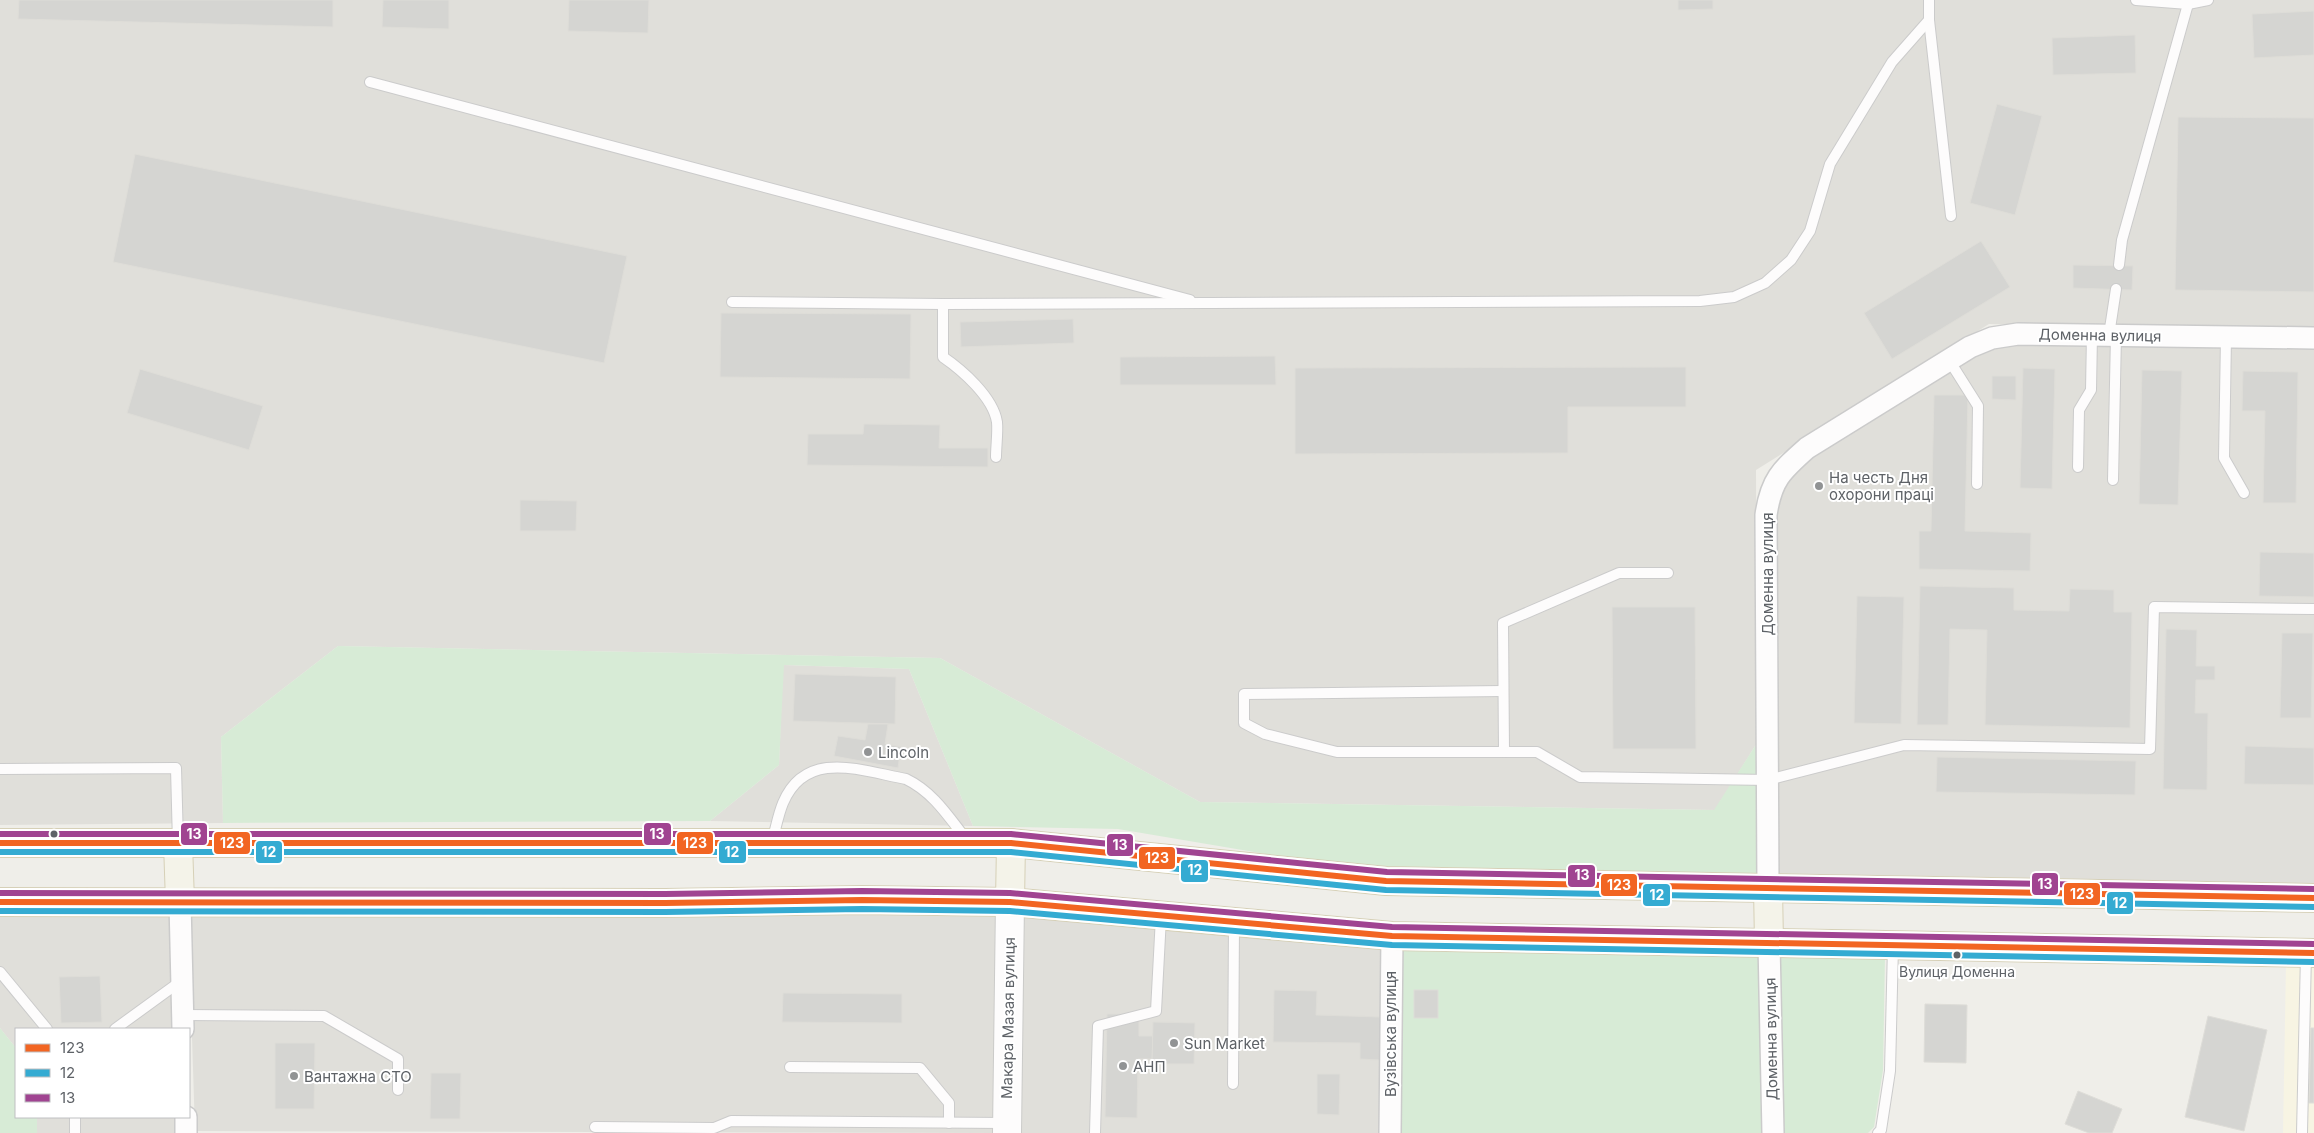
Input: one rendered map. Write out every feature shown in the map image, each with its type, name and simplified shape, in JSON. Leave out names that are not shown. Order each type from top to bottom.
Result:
[{"type":"main road","points":[[0,843],[1011,843],[1386,881],[2314,898]]},
{"type":"main road","points":[[178,843],[180,902]]},
{"type":"main road","name":"Макара Мазая вулиця","points":[[1007,1128],[1011,843]]},
{"type":"main road","name":"Доменна вулиця","points":[[1768,888],[1769,943]]},
{"type":"main road","points":[[0,902],[665,903],[862,900],[1010,902],[1392,936],[2310,953]]},
{"type":"street","name":"Доменна вулиця","points":[[1768,888],[1766,515],[1774,482],[1807,448],[1970,347],[2003,335],[2314,338]]},
{"type":"street","points":[[180,902],[183,1022]]},
{"type":"street","name":"Вузівська вулиця","points":[[1390,1133],[1392,936]]},
{"type":"street","name":"Доменна вулиця","points":[[1769,943],[1773,1133]]},
{"type":"street","points":[[186,1118],[186,1133]]},
{"type":"lane","points":[[1929,0],[1928,20],[1951,216]]},
{"type":"lane","points":[[2136,0],[2188,4],[2208,0]]},
{"type":"lane","points":[[2119,265],[2122,240],[2188,4]]},
{"type":"lane","points":[[732,302],[943,304],[1700,302],[1734,297],[1765,283],[1791,260],[1810,231],[1830,164],[1892,62],[1928,20]]},
{"type":"lane","points":[[370,82],[1202,303]]},
{"type":"lane","points":[[2078,467],[2079,410],[2091,390],[2116,289]]},
{"type":"lane","points":[[943,304],[943,357],[960,369],[990,407],[997,421],[996,457]]},
{"type":"lane","points":[[2106,335],[2113,480]]},
{"type":"lane","points":[[2226,337],[2224,458],[2244,493]]},
{"type":"lane","points":[[1949,360],[1978,406],[1976,484]]},
{"type":"lane","points":[[1504,752],[1503,623],[1620,573],[1668,572]]},
{"type":"lane","points":[[1503,691],[1244,694],[1244,723],[1265,734],[1337,752],[1537,752],[1580,777],[1768,780],[1904,745],[2150,749],[2154,607],[2314,609]]},
{"type":"lane","points":[[772,842],[788,793],[807,774],[832,765],[906,779],[915,783],[931,795],[968,842]]},
{"type":"lane","points":[[0,769],[176,768],[178,843]]},
{"type":"lane","points":[[1095,1133],[1098,1026],[1156,1012],[1161,915]]},
{"type":"lane","points":[[1233,1084],[1234,922]]},
{"type":"lane","points":[[1878,1133],[1881,1130],[1890,1071],[1893,945]]},
{"type":"lane","points":[[2302,1133],[2310,953]]},
{"type":"lane","points":[[0,972],[46,1028]]},
{"type":"lane","points":[[116,1028],[182,980]]},
{"type":"lane","points":[[183,1022],[324,1016],[398,1059],[398,1090]]},
{"type":"lane","points":[[790,1067],[920,1068],[950,1103],[949,1123]]},
{"type":"lane","points":[[75,1118],[75,1133]]},
{"type":"lane","points":[[595,1127],[714,1128],[731,1120],[949,1123],[1007,1128]]},
{"type":"shaded area","points":[[0,0],[2314,0],[2314,329],[1989,324],[1756,470],[1757,743],[1715,810],[1200,802],[940,658],[338,646],[221,737],[223,823],[0,825]]},
{"type":"shaded area","points":[[1994,341],[2314,345],[2314,889],[1778,881],[1774,479]]},
{"type":"shaded area","points":[[783,665],[909,669],[973,826],[710,821],[779,765]]},
{"type":"shaded area","points":[[0,910],[171,910],[174,1028],[15,1028],[15,1047],[0,1028]]},
{"type":"shaded area","points":[[188,910],[1004,911],[1001,1133],[195,1131]]},
{"type":"shaded area","points":[[1016,912],[1393,944],[1398,1133],[1013,1133]]},
{"type":"shaded area","points":[[2286,964],[2314,964],[2314,1133],[2283,1133]]},
{"type":"shaded area","points":[[37,1118],[176,1118],[177,1133],[37,1133]]},
{"type":"green space","points":[[338,646],[940,658],[1200,802],[1714,810],[1757,743],[1758,881],[1390,875],[1118,829],[973,826],[909,669],[784,665],[779,765],[710,821],[223,823],[221,737]]},
{"type":"green space","points":[[1399,944],[1885,955],[1883,1070],[1874,1127],[1868,1133],[1398,1133]]},
{"type":"green space","points":[[0,1028],[15,1047],[15,1118],[37,1118],[37,1133],[0,1133]]},
{"type":"building","points":[[19,0],[333,0],[333,27],[18,19]]},
{"type":"building","points":[[383,0],[449,0],[449,29],[382,27]]},
{"type":"building","points":[[569,0],[649,0],[648,33],[568,31]]},
{"type":"building","points":[[1678,0],[1713,0],[1713,9],[1678,10]]},
{"type":"building","points":[[2314,11],[2314,55],[2254,58],[2252,14]]},
{"type":"building","points":[[2135,35],[2136,73],[2053,75],[2052,38]]},
{"type":"building","points":[[1997,104],[2042,116],[2015,215],[1970,203]]},
{"type":"building","points":[[2178,117],[2314,118],[2314,292],[2175,290]]},
{"type":"building","points":[[135,154],[627,256],[604,363],[113,262]]},
{"type":"building","points":[[1981,241],[2010,287],[1892,359],[1864,313]]},
{"type":"building","points":[[2073,265],[2133,266],[2132,290],[2073,288]]},
{"type":"building","points":[[721,313],[911,314],[910,379],[720,377]]},
{"type":"building","points":[[1073,319],[1074,343],[961,347],[960,322]]},
{"type":"building","points":[[1275,356],[1276,385],[1120,385],[1120,357]]},
{"type":"building","points":[[1686,367],[1686,407],[1568,407],[1568,453],[1295,454],[1295,368]]},
{"type":"building","points":[[2023,368],[2055,369],[2052,489],[2020,488]]},
{"type":"building","points":[[140,369],[263,406],[249,450],[127,413]]},
{"type":"building","points":[[2142,370],[2182,371],[2178,505],[2139,504]]},
{"type":"building","points":[[2243,371],[2298,372],[2296,503],[2263,503],[2265,411],[2242,411]]},
{"type":"building","points":[[1992,376],[2016,376],[2016,400],[1992,399]]},
{"type":"building","points":[[1934,395],[1968,395],[1965,531],[2031,533],[2030,571],[1919,569],[1919,531],[1931,531]]},
{"type":"building","points":[[864,424],[940,425],[939,448],[988,448],[988,467],[807,465],[808,434],[863,434]]},
{"type":"building","points":[[520,500],[577,501],[576,531],[520,531]]},
{"type":"building","points":[[2260,552],[2314,553],[2314,597],[2259,596]]},
{"type":"building","points":[[1920,586],[2014,588],[2014,610],[2069,611],[2070,589],[2114,590],[2114,612],[2132,612],[2130,728],[1985,725],[1987,630],[1950,629],[1948,725],[1917,725]]},
{"type":"building","points":[[1857,596],[1904,597],[1901,724],[1854,723]]},
{"type":"building","points":[[1612,607],[1695,607],[1696,749],[1613,749]]},
{"type":"building","points":[[2166,629],[2197,630],[2196,666],[2215,666],[2215,680],[2196,680],[2195,713],[2208,713],[2207,790],[2163,789]]},
{"type":"building","points":[[2282,633],[2313,633],[2311,718],[2280,718]]},
{"type":"building","points":[[795,674],[896,677],[895,724],[793,721]]},
{"type":"building","points":[[868,724],[888,724],[885,744],[901,747],[898,768],[834,756],[838,736],[865,740]]},
{"type":"building","points":[[2245,746],[2314,748],[2314,785],[2244,784]]},
{"type":"building","points":[[1937,757],[2136,761],[2135,795],[1936,792]]},
{"type":"building","points":[[100,976],[102,1022],[61,1023],[59,977]]},
{"type":"building","points":[[1274,990],[1317,991],[1316,1015],[1381,1017],[1380,1060],[1360,1059],[1360,1043],[1273,1042]]},
{"type":"building","points":[[1414,990],[1438,990],[1438,1018],[1414,1018]]},
{"type":"building","points":[[783,993],[902,994],[902,1023],[782,1022]]},
{"type":"building","points":[[1925,1004],[1967,1005],[1966,1063],[1924,1062]]},
{"type":"building","points":[[1107,1014],[1139,1014],[1139,1036],[1153,1036],[1152,1059],[1138,1059],[1137,1118],[1105,1117]]},
{"type":"building","points":[[2208,1016],[2267,1030],[2244,1131],[2185,1117]]},
{"type":"building","points":[[1153,1022],[1195,1023],[1194,1064],[1152,1064]]},
{"type":"building","points":[[2311,1028],[2314,1028],[2314,1103],[2309,1103]]},
{"type":"building","points":[[275,1043],[315,1043],[314,1109],[275,1109]]},
{"type":"building","points":[[431,1073],[461,1073],[460,1119],[430,1119]]},
{"type":"building","points":[[1317,1074],[1340,1074],[1339,1115],[1317,1114]]},
{"type":"building","points":[[2078,1091],[2122,1109],[2112,1133],[2089,1133],[2065,1124]]},
{"type":"transit line","name":"13","points":[[0,834],[1011,834],[1387,872],[2314,889]]},
{"type":"transit line","name":"123","points":[[0,843],[1011,843],[1386,881],[2314,898]]},
{"type":"transit line","name":"12","points":[[0,852],[1011,852],[1386,890],[2314,907]]},
{"type":"transit line","name":"13","points":[[0,893],[665,894],[862,891],[1010,893],[1392,927],[2314,944]]},
{"type":"transit line","name":"123","points":[[0,902],[665,903],[862,900],[1010,902],[1392,936],[2314,953]]},
{"type":"transit line","name":"12","points":[[0,911],[665,912],[862,909],[1010,911],[1392,945],[2314,962]]},
{"type":"place","name":"На честь Дня охорони праці","points":[[1819,486]]},
{"type":"place","name":"Lincoln","points":[[868,752]]},
{"type":"place","name":"Вулиця Доменна","points":[[1957,955]]},
{"type":"place","name":"Sun Market","points":[[1174,1043]]},
{"type":"place","name":"АНП","points":[[1123,1066]]},
{"type":"place","name":"Вантажна СТО","points":[[294,1076]]}]
